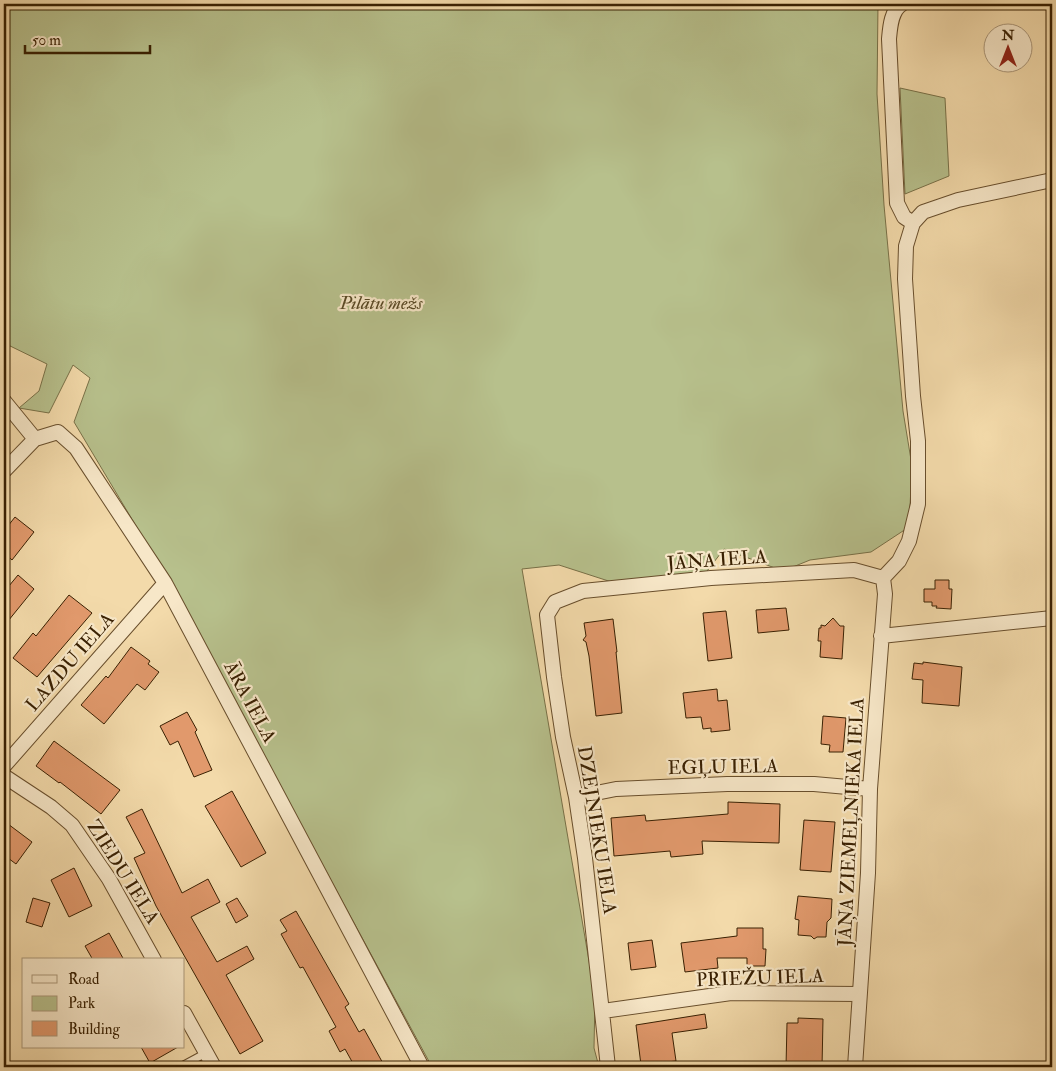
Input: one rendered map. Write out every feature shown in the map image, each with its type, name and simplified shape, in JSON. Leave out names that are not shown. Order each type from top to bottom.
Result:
[{"type":"street","points":[[902,4],[898,6],[891,22],[889,39],[897,204],[904,217],[913,223]]},
{"type":"street","points":[[883,578],[899,562],[910,541],[918,504],[918,441],[905,279],[906,246],[913,223],[923,212],[958,200],[1052,180]]},
{"type":"street","points":[[4,402],[35,439],[4,471]]},
{"type":"street","name":"ĀRA IELA","points":[[35,439],[58,432],[76,448],[165,583],[422,1067]]},
{"type":"street","name":"JĀŅA IELA","points":[[555,602],[583,591],[712,578],[854,570],[883,578]]},
{"type":"street","name":"JĀŅA ZIEMEĻNIEKA IELA","points":[[854,1067],[868,874],[870,789],[885,594],[883,578]]},
{"type":"street","name":"LAZDU IELA","points":[[4,766],[165,583]]},
{"type":"street","name":"DZEJNIEKU IELA","points":[[555,602],[547,615],[554,677],[563,737],[576,797],[603,1011],[608,1067]]},
{"type":"street","points":[[881,636],[1052,618]]},
{"type":"street","name":"ZIEDU IELA","points":[[4,776],[50,807],[72,825],[109,879],[153,958]]},
{"type":"street","name":"EGĻU IELA","points":[[576,797],[616,789],[727,784],[814,784],[870,789]]},
{"type":"street","name":"PRIEŽU IELA","points":[[603,1011],[731,993],[859,994]]},
{"type":"street","points":[[185,1016],[214,1067]]},
{"type":"lane","points":[[180,1067],[206,1053]]},
{"type":"green space","name":"Pilātu mežs","points":[[4,4],[878,4],[877,94],[884,205],[903,411],[912,466],[909,527],[871,552],[810,560],[783,571],[724,549],[704,575],[624,586],[559,565],[522,569],[595,996],[594,1048],[599,1067],[432,1067],[170,583],[74,422],[90,378],[73,365],[49,413],[19,408],[39,391],[47,364],[4,343]]},
{"type":"green space","points":[[900,88],[945,98],[949,176],[905,194]]},
{"type":"building","points":[[15,517],[34,532],[12,560],[4,553],[4,531]]},
{"type":"building","points":[[18,575],[34,589],[4,626],[4,592]]},
{"type":"building","points":[[935,580],[949,580],[949,589],[952,589],[951,609],[936,608],[937,606],[932,606],[932,602],[924,602],[924,589],[935,589]]},
{"type":"building","points":[[69,595],[92,613],[37,677],[13,658],[33,633],[36,636]]},
{"type":"building","points":[[786,608],[789,630],[758,633],[756,610]]},
{"type":"building","points":[[726,611],[732,658],[708,661],[703,613]]},
{"type":"building","points":[[833,618],[840,626],[844,626],[842,659],[820,657],[821,641],[818,641],[819,628],[821,628],[821,625],[825,626]]},
{"type":"building","points":[[613,619],[622,713],[596,716],[589,656],[586,642],[583,640],[586,636],[584,623]]},
{"type":"building","points":[[131,647],[150,661],[148,664],[159,672],[145,690],[137,684],[104,724],[81,705],[106,676],[108,678]]},
{"type":"building","points":[[923,662],[962,667],[959,706],[922,703],[923,680],[912,679],[914,663],[923,664]]},
{"type":"building","points":[[717,689],[718,701],[727,700],[730,730],[711,732],[711,728],[703,729],[701,717],[686,718],[683,693]]},
{"type":"building","points":[[187,712],[197,730],[195,732],[212,770],[194,777],[178,741],[170,745],[160,726]]},
{"type":"building","points":[[823,716],[846,718],[843,752],[829,752],[830,745],[821,744]]},
{"type":"building","points":[[54,741],[120,790],[101,814],[36,766]]},
{"type":"building","points":[[232,791],[266,853],[241,867],[205,806]]},
{"type":"building","points":[[728,802],[780,804],[779,843],[702,841],[703,854],[671,857],[670,851],[614,856],[611,818],[645,815],[646,821],[728,814]]},
{"type":"building","points":[[142,809],[182,893],[208,879],[220,902],[191,917],[217,962],[247,946],[254,959],[226,975],[263,1041],[240,1054],[156,906],[134,858],[145,853],[126,817]]},
{"type":"building","points":[[804,820],[835,822],[831,872],[800,870]]},
{"type":"building","points":[[4,821],[32,842],[16,864],[4,855]]},
{"type":"building","points":[[74,868],[92,906],[69,917],[51,880]]},
{"type":"building","points":[[798,896],[832,899],[831,918],[827,922],[826,937],[814,939],[811,936],[798,935],[799,920],[795,919]]},
{"type":"building","points":[[33,898],[50,903],[42,927],[26,922]]},
{"type":"building","points":[[237,898],[248,916],[236,923],[226,904]]},
{"type":"building","points":[[296,911],[349,1004],[345,1007],[359,1032],[364,1029],[385,1067],[355,1067],[345,1049],[340,1052],[329,1031],[336,1027],[303,967],[300,968],[281,934],[287,931],[280,920]]},
{"type":"building","points":[[737,928],[763,928],[763,949],[766,949],[765,966],[747,966],[747,958],[717,958],[718,968],[685,972],[681,943],[737,936]]},
{"type":"building","points":[[109,933],[123,958],[92,958],[85,946]]},
{"type":"building","points":[[652,940],[656,967],[631,970],[628,943]]},
{"type":"building","points":[[705,1014],[707,1028],[672,1033],[676,1061],[641,1065],[636,1025]]},
{"type":"building","points":[[798,1018],[823,1019],[822,1067],[786,1067],[787,1023],[798,1023]]},
{"type":"building","points":[[142,1048],[176,1048],[150,1063]]}]
